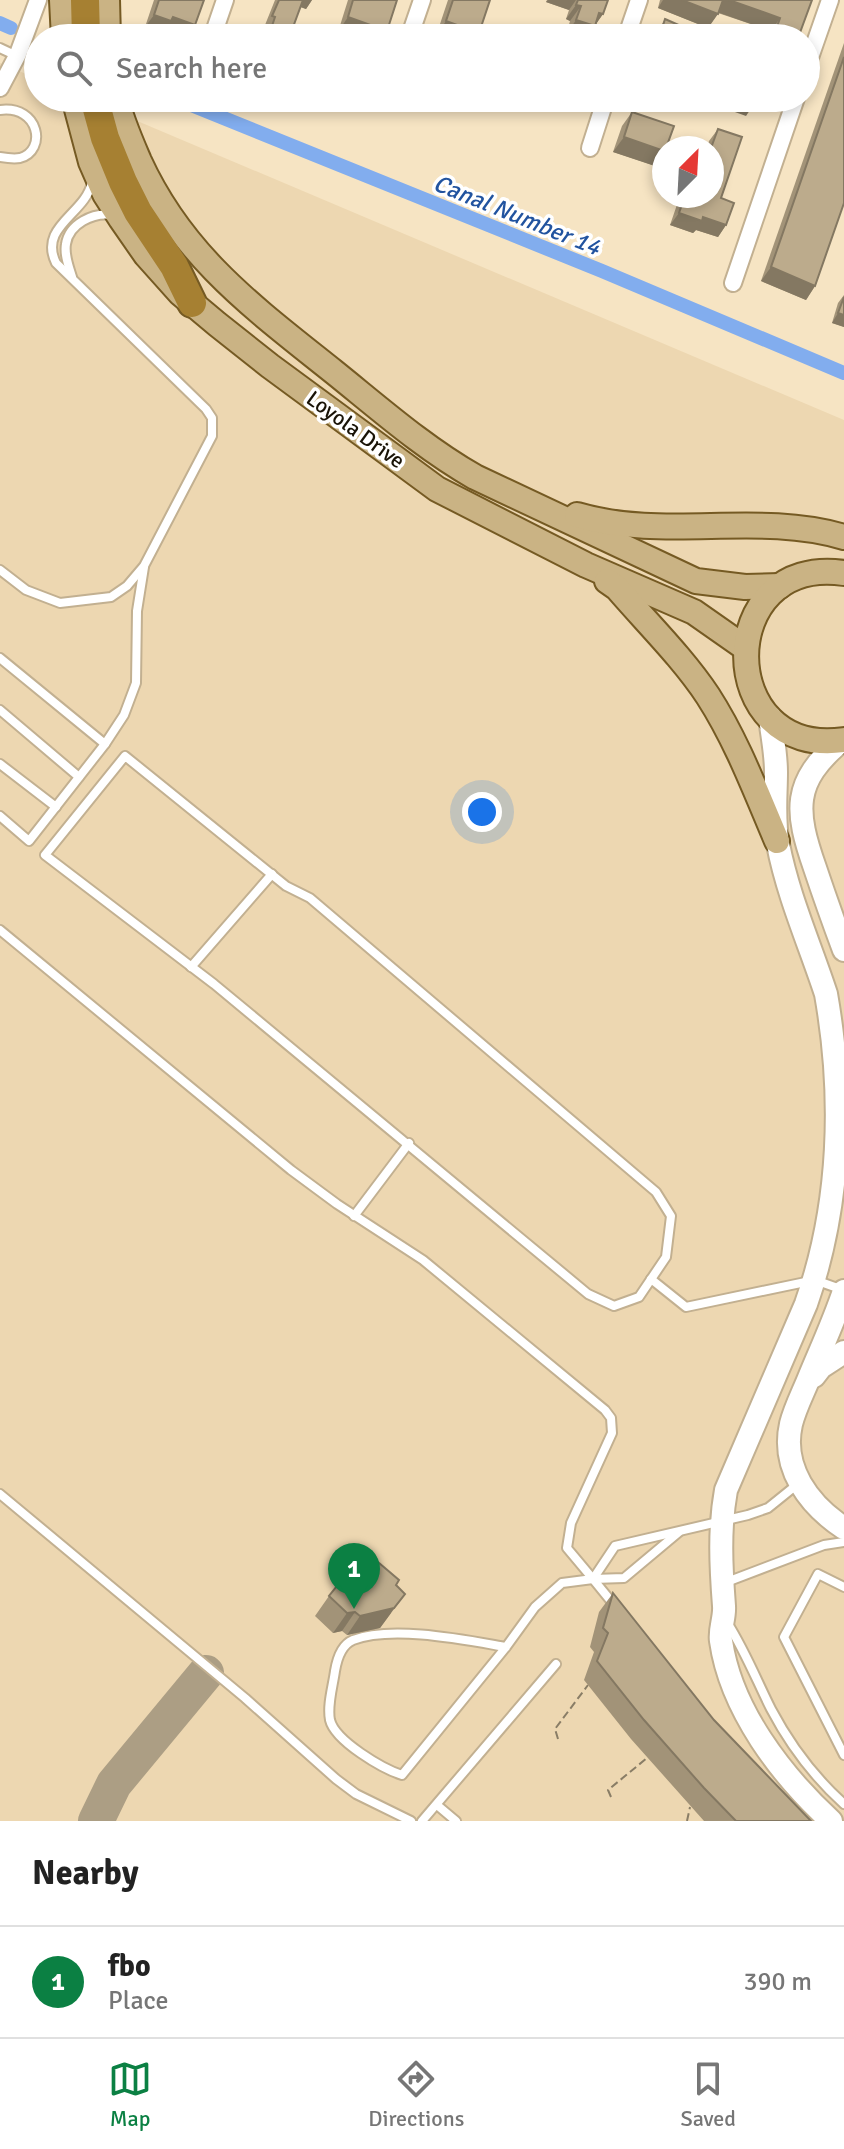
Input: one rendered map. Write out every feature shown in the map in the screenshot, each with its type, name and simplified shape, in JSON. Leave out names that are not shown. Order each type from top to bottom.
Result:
[{"type":"highway","points":[[85,0],[86,24]]},
{"type":"highway","points":[[98,112],[123,182],[138,212],[174,266],[192,303]]},
{"type":"main road","points":[[62,0],[63,24]]},
{"type":"main road","points":[[107,0],[108,24]]},
{"type":"main road","name":"Loyola Drive","points":[[78,112],[91,162],[105,194],[146,255],[192,303],[270,366],[437,489],[586,565],[694,612],[744,647]]},
{"type":"main road","name":"Loyola Drive","points":[[120,112],[156,197],[205,262],[257,310],[447,461],[514,496],[696,581],[745,587],[780,586]]},
{"type":"main road","points":[[514,496],[588,518],[637,526],[774,525],[823,530],[844,537]]},
{"type":"main road","points":[[586,565],[617,588],[673,651],[707,695],[732,736],[777,841],[836,1034],[844,1081],[836,1191],[815,1280],[726,1490],[721,1520],[726,1620],[720,1637],[740,1701],[765,1745],[790,1779],[831,1821]]},
{"type":"main road","points":[[842,740],[815,740],[791,732],[770,717],[754,697],[746,673],[744,647],[750,624],[763,603],[780,586],[803,575],[829,571],[844,573]]},
{"type":"main road","points":[[770,717],[776,766],[777,841]]},
{"type":"main road","points":[[842,740],[815,766],[803,792],[800,814],[804,836],[844,950]]},
{"type":"main road","points":[[844,1291],[796,1409],[789,1441],[790,1456],[804,1491],[824,1513],[844,1528]]},
{"type":"main road","points":[[806,1387],[821,1367],[844,1352]]},
{"type":"street","points":[[29,24],[38,0]]},
{"type":"street","points":[[217,24],[225,0]]},
{"type":"street","points":[[414,24],[422,0]]},
{"type":"street","points":[[631,24],[639,0]]},
{"type":"street","points":[[820,29],[830,0]]},
{"type":"street","points":[[0,88],[24,37]]},
{"type":"street","points":[[590,148],[602,112]]},
{"type":"street","points":[[733,283],[791,112]]},
{"type":"lane","points":[[0,48],[17,56]]},
{"type":"lane","points":[[0,110],[11,109],[29,117],[36,129],[36,138],[27,154],[0,157]]},
{"type":"lane","points":[[0,570],[26,590],[60,603],[111,597],[127,586],[144,566],[212,436],[212,418],[206,409],[52,256],[53,237],[64,220],[87,199],[92,179],[91,162]]},
{"type":"lane","points":[[72,278],[65,255],[66,243],[73,229],[95,215],[109,214],[121,219]]},
{"type":"lane","points":[[0,816],[29,841],[124,715],[136,683],[137,611],[144,566]]},
{"type":"lane","points":[[0,658],[105,744]]},
{"type":"lane","points":[[0,710],[79,777]]},
{"type":"lane","points":[[125,756],[286,886],[310,898],[656,1192],[671,1216],[666,1257],[639,1297],[614,1306],[588,1294],[409,1143],[191,967],[45,855],[125,756]]},
{"type":"lane","points":[[0,764],[56,807]]},
{"type":"lane","points":[[191,967],[272,874]]},
{"type":"lane","points":[[0,930],[291,1170],[452,1283],[605,1410],[611,1418],[612,1433],[571,1523],[567,1548],[623,1616]]},
{"type":"lane","points":[[354,1216],[409,1143]]},
{"type":"lane","points":[[651,1279],[686,1307],[815,1280],[844,1291]]},
{"type":"lane","points":[[593,1579],[615,1546],[768,1508],[800,1483]]},
{"type":"lane","points":[[0,1494],[245,1698],[336,1779],[356,1794],[411,1821]]},
{"type":"lane","points":[[506,1647],[439,1635],[403,1634],[351,1640],[344,1645],[336,1664],[331,1722],[339,1734],[379,1767],[402,1775],[506,1647],[535,1607],[562,1583],[624,1578],[682,1530]]},
{"type":"lane","points":[[723,1584],[824,1545],[844,1542]]},
{"type":"lane","points":[[844,1587],[818,1574],[784,1637],[844,1755]]},
{"type":"lane","points":[[726,1620],[791,1741],[806,1764],[844,1804]]},
{"type":"lane","points":[[422,1821],[556,1664]]},
{"type":"lane","points":[[437,1805],[456,1821]]},
{"type":"path","points":[[558,1739],[555,1729],[588,1685]]},
{"type":"path","points":[[611,1797],[608,1790],[647,1758]]},
{"type":"path","points":[[687,1821],[690,1807]]},
{"type":"shaded area","points":[[0,63],[24,73],[24,112],[116,112],[844,420],[844,1821],[0,1821]]},
{"type":"building","points":[[159,0],[204,0],[195,24],[154,15]]},
{"type":"building","points":[[279,0],[303,0],[294,24],[273,24],[275,17],[272,16]]},
{"type":"building","points":[[353,0],[397,0],[389,24],[368,24],[348,17]]},
{"type":"building","points":[[453,0],[490,0],[482,24],[446,21]]},
{"type":"building","points":[[578,0],[608,0],[596,24],[576,20],[581,6],[576,5]]},
{"type":"building","points":[[682,0],[723,0],[718,14]]},
{"type":"building","points":[[729,0],[812,0],[803,24],[778,24],[780,18]]},
{"type":"building","points":[[844,57],[844,203],[815,286],[771,267]]},
{"type":"building","points":[[632,112],[674,126],[670,136],[652,136],[652,147],[624,137]]},
{"type":"building","points":[[718,129],[742,137],[724,189],[724,136],[715,136]]},
{"type":"building","points":[[724,199],[734,203],[726,225],[679,213],[681,208],[724,208]]},
{"type":"building","points":[[844,297],[844,315],[838,313]]},
{"type":"building","points":[[365,1551],[399,1580],[396,1585],[405,1594],[394,1608],[360,1616],[355,1612],[347,1613],[329,1596]]},
{"type":"building","points":[[613,1593],[714,1720],[811,1821],[736,1821],[644,1720],[597,1661],[608,1633],[603,1628]]},
{"type":"waterway","name":"Canal Number 14","points":[[0,23],[11,28]]},
{"type":"waterway","name":"Canal Number 14","points":[[209,112],[844,373]]},
{"type":"taxiway","points":[[96,1821],[114,1784],[206,1673]]},
{"type":"place","name":"fbo","points":[[354,1609]]}]
